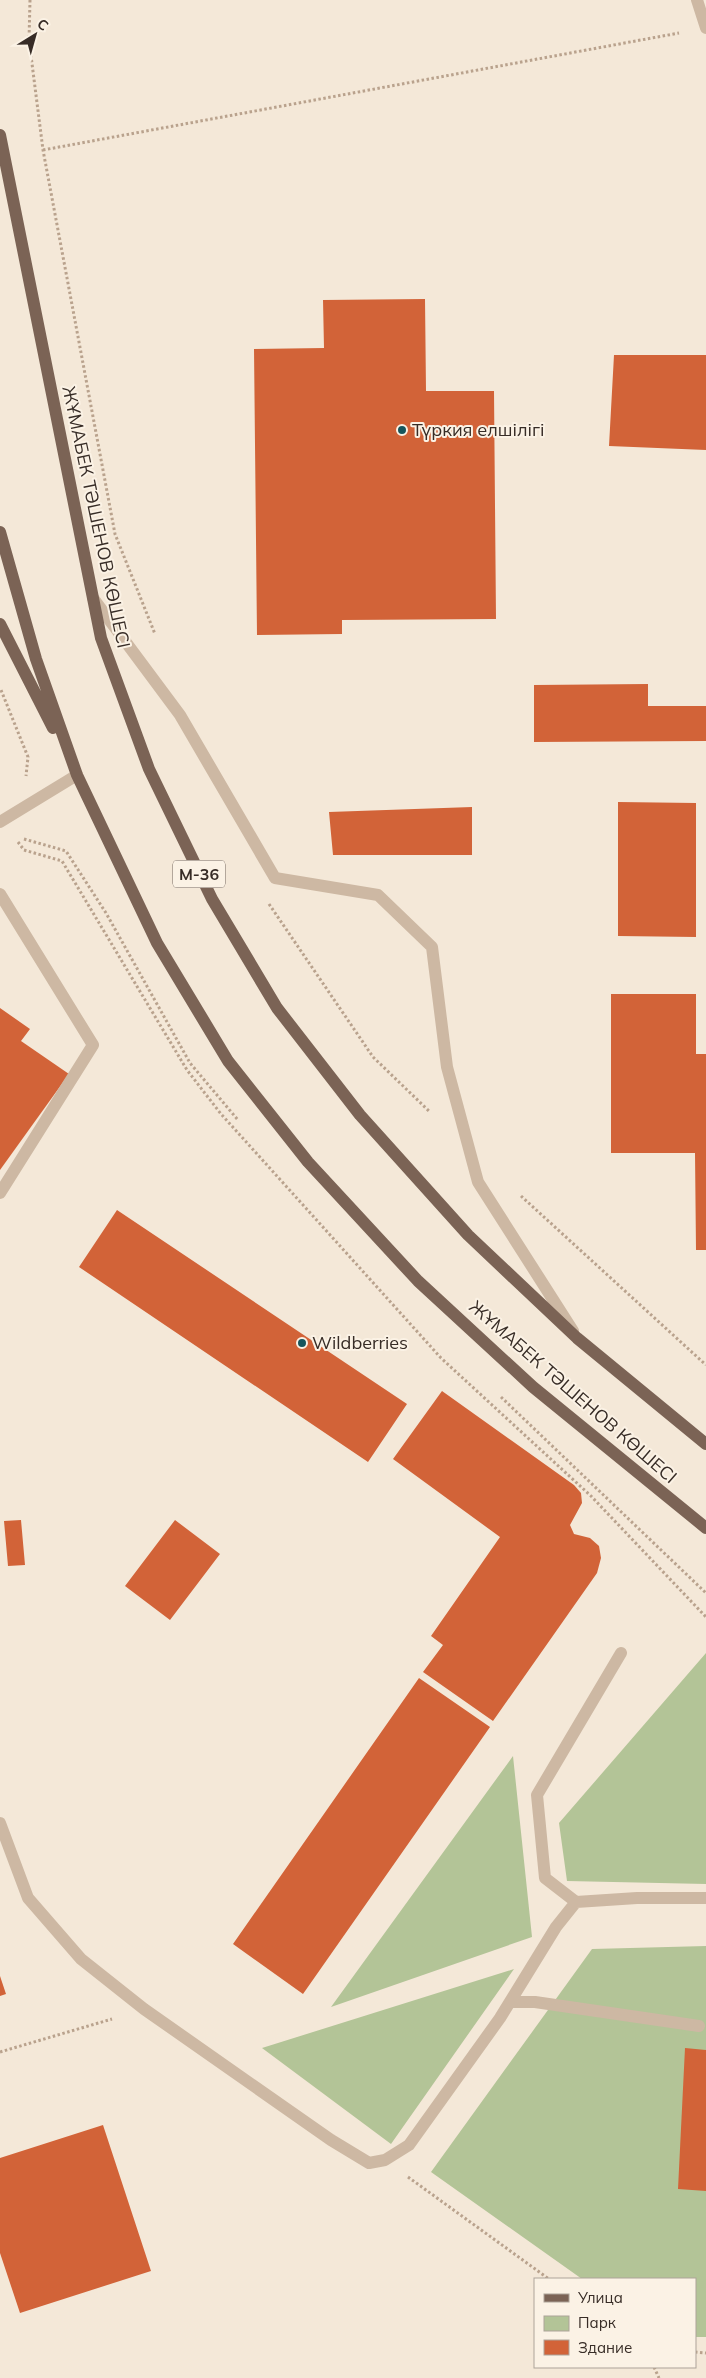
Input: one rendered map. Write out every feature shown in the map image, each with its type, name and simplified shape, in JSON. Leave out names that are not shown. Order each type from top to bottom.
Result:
[{"type":"main road","name":"ЖҰМАБЕК ТӘШЕНОВ КӨШЕСІ","points":[[0,135],[101,638],[149,769],[212,899],[277,1008],[360,1116],[468,1235],[577,1338],[706,1444]]},
{"type":"main road","name":"ЖҰМАБЕК ТӘШЕНОВ КӨШЕСІ","points":[[0,532],[36,659],[76,775],[162,952],[228,1061],[308,1162],[418,1281],[533,1387],[706,1528]]},
{"type":"main road","points":[[0,624],[76,775]]},
{"type":"lane","points":[[697,0],[706,28]]},
{"type":"lane","points":[[93,598],[180,715],[275,878],[378,895],[432,947],[447,1067],[478,1182],[577,1338]]},
{"type":"lane","points":[[0,822],[76,775]]},
{"type":"lane","points":[[0,894],[93,1045],[0,1193]]},
{"type":"lane","points":[[621,1653],[537,1795],[545,1878],[576,1902],[637,1898],[706,1898]]},
{"type":"lane","points":[[0,1823],[28,1898],[81,1959],[144,2010],[369,2163],[385,2160],[409,2145],[511,2002],[556,1927],[576,1902]]},
{"type":"lane","points":[[511,2002],[535,2002],[699,2026]]},
{"type":"path","points":[[30,0],[29,40],[43,150],[115,534],[158,642]]},
{"type":"path","points":[[43,150],[706,28]]},
{"type":"path","points":[[0,687],[28,757]]},
{"type":"path","points":[[264,897],[373,1058],[435,1116]]},
{"type":"path","points":[[520,1195],[706,1365]]},
{"type":"path","points":[[0,2052],[144,2010]]},
{"type":"path","points":[[385,2160],[548,2278]]},
{"type":"green space","points":[[706,1653],[706,1884],[567,1881],[559,1823]]},
{"type":"green space","points":[[513,1756],[532,1937],[331,2007]]},
{"type":"green space","points":[[706,1946],[706,2337],[696,2337],[696,2278],[581,2278],[431,2172],[592,1949]]},
{"type":"green space","points":[[514,1969],[391,2144],[262,2048]]},
{"type":"building","points":[[425,299],[426,391],[494,391],[496,619],[342,620],[342,634],[257,635],[254,349],[324,348],[323,300]]},
{"type":"building","points":[[614,355],[706,355],[706,450],[609,446]]},
{"type":"building","points":[[648,684],[648,706],[706,706],[706,741],[534,742],[534,685]]},
{"type":"building","points":[[618,802],[696,803],[696,937],[618,936]]},
{"type":"building","points":[[472,807],[472,855],[333,855],[329,812]]},
{"type":"building","points":[[611,994],[696,994],[696,1054],[706,1054],[706,1250],[696,1250],[695,1153],[611,1153]]},
{"type":"building","points":[[0,1008],[30,1029],[21,1041],[69,1074],[0,1170]]},
{"type":"building","points":[[117,1210],[407,1404],[368,1462],[79,1267]]},
{"type":"building","points":[[442,1391],[574,1485],[581,1493],[582,1503],[570,1525],[574,1534],[590,1538],[599,1546],[601,1558],[597,1573],[493,1721],[423,1672],[443,1645],[431,1636],[500,1537],[393,1459]]},
{"type":"building","points":[[21,1520],[25,1565],[8,1566],[4,1521]]},
{"type":"building","points":[[175,1520],[220,1554],[170,1620],[125,1586]]},
{"type":"building","points":[[419,1678],[490,1727],[303,1994],[233,1944]]},
{"type":"building","points":[[0,1976],[6,1994],[0,1996]]},
{"type":"building","points":[[685,2048],[706,2050],[706,2191],[678,2189]]},
{"type":"building","points":[[103,2125],[151,2271],[20,2313],[0,2253],[0,2158]]},
{"type":"place","name":"Түркия елшілігі","points":[[402,430]]},
{"type":"place","name":"Wildberries","points":[[302,1343]]}]
